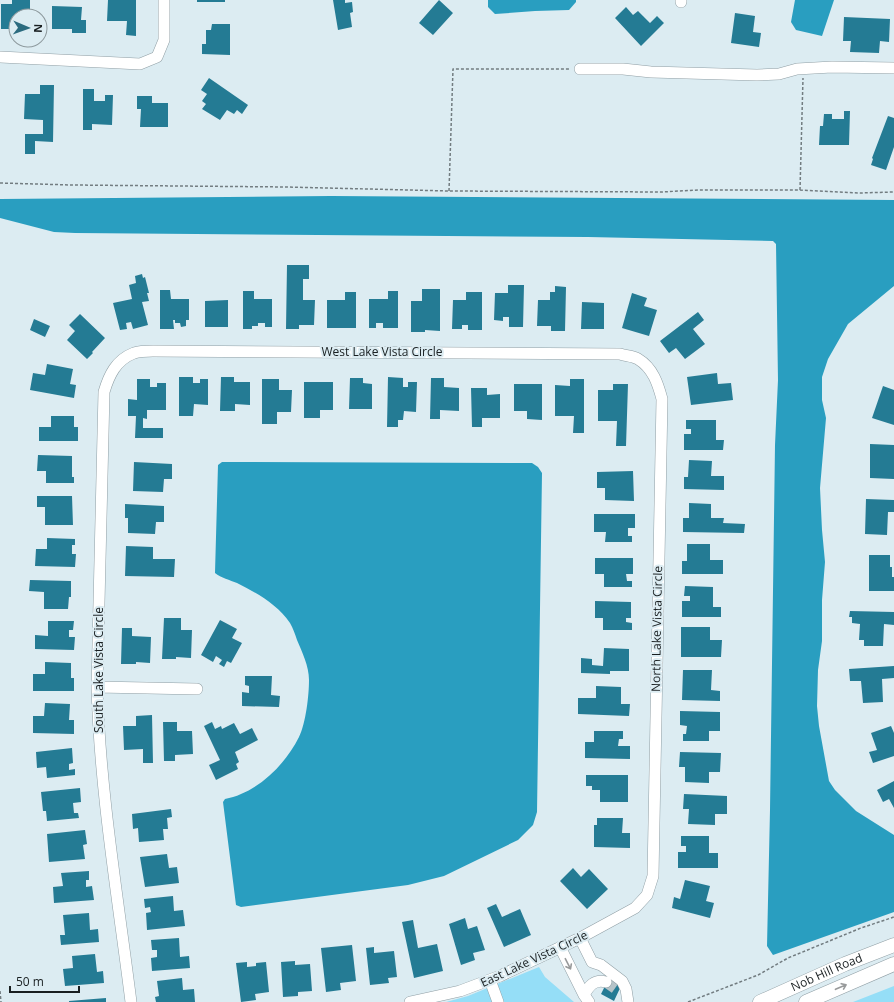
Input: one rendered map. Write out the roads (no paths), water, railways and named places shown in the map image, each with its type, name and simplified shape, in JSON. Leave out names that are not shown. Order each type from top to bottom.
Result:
[{"type":"main road","name":"Nob Hill Road","points":[[760,1002],[845,964],[894,945]]},
{"type":"main road","name":"Nob Hill Road","points":[[806,1002],[894,964]]},
{"type":"street","points":[[0,57],[140,64],[157,57],[164,40],[164,0]]},
{"type":"street","points":[[580,69],[623,69],[651,72],[779,74],[805,69],[832,67],[894,68]]},
{"type":"street","name":"West Lake Vista Circle","points":[[117,363],[134,353],[153,350],[620,354],[638,359],[647,366]]},
{"type":"street","name":"South Lake Vista Circle","points":[[117,363],[110,375],[104,392],[97,687],[98,721],[107,815],[131,1002]]},
{"type":"street","name":"North Lake Vista Circle","points":[[647,366],[656,379],[662,400],[653,876],[647,894]]},
{"type":"street","points":[[97,687],[197,689]]},
{"type":"street","name":"East Lake Vista Circle","points":[[410,1002],[460,991],[490,980],[580,938],[635,908],[647,894]]},
{"type":"street","points":[[580,938],[592,962],[592,966],[602,982],[592,983],[586,999]]},
{"type":"street","points":[[560,947],[586,999]]},
{"type":"street","points":[[592,962],[601,966],[622,982],[628,998]]},
{"type":"street","points":[[490,980],[498,1002]]},
{"type":"street","points":[[616,988],[628,998]]},
{"type":"tunnel","points":[[606,982],[616,989]]}]
